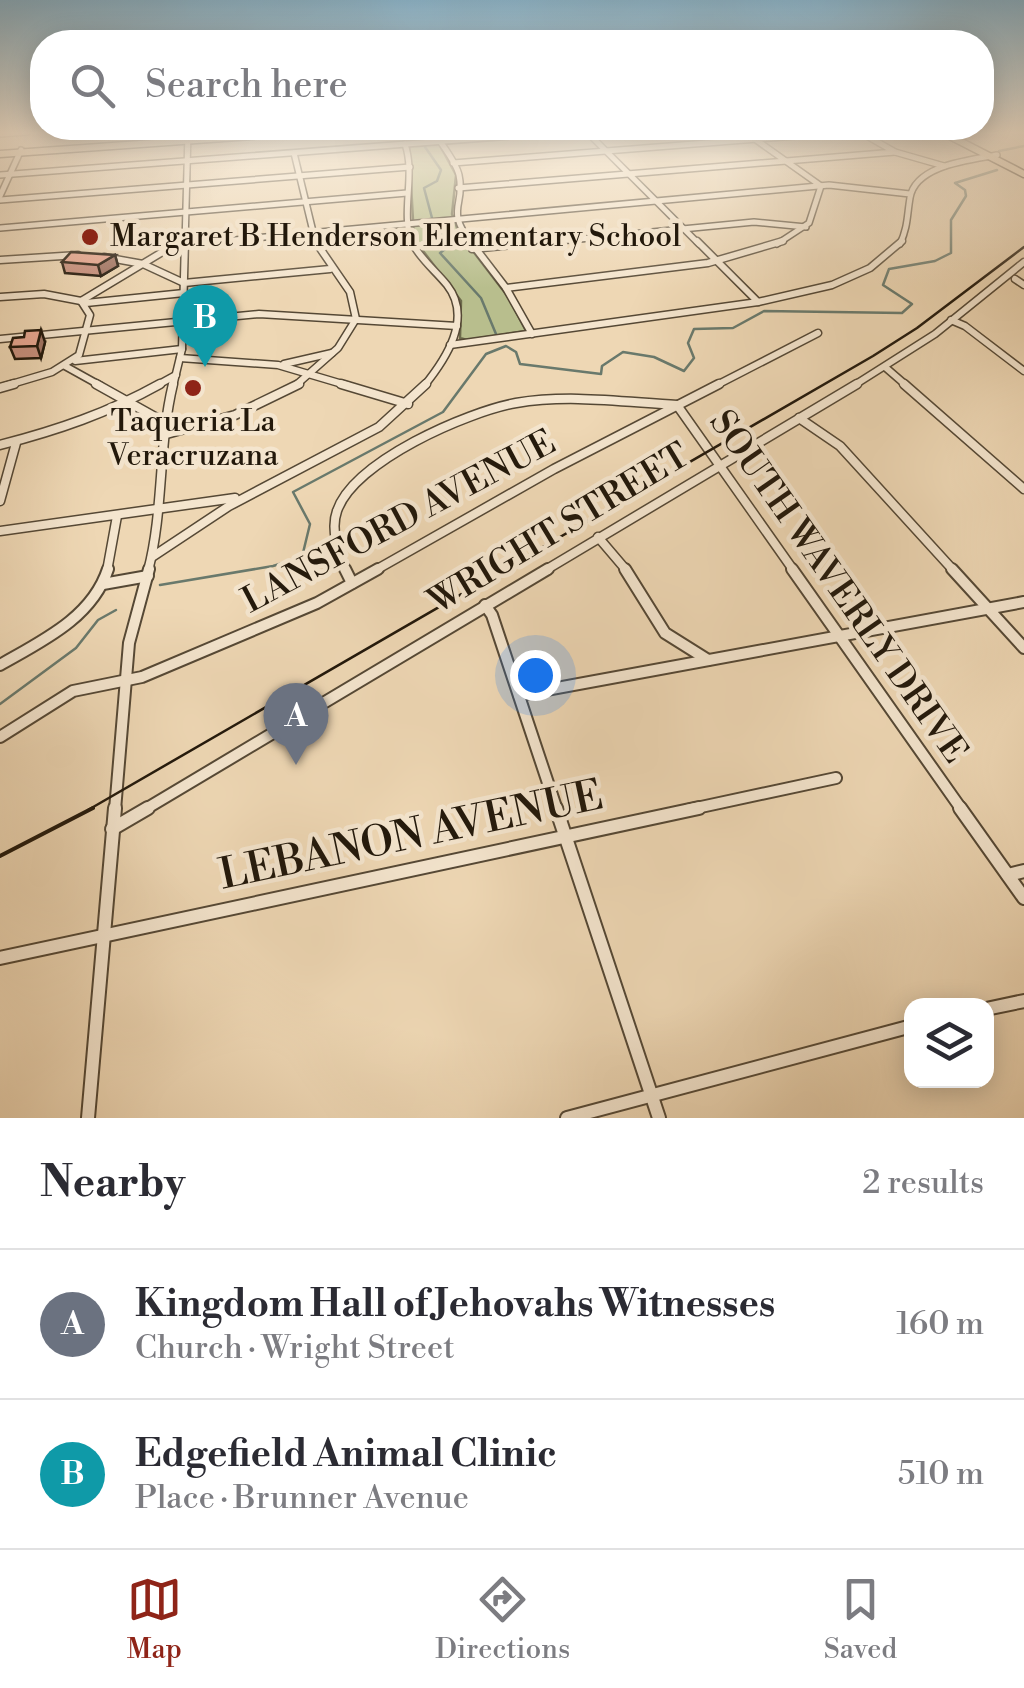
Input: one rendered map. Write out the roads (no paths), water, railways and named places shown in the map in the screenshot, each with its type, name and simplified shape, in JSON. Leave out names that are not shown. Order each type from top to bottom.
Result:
[{"type":"street","points":[[0,198],[198,184]]},
{"type":"street","points":[[163,435],[252,409],[312,375],[335,352],[356,318],[354,300],[330,269],[312,232],[302,184]]},
{"type":"street","points":[[152,557],[252,493],[355,442],[408,404],[430,382],[457,326],[455,297],[416,250],[408,223],[407,184]]},
{"type":"street","points":[[458,184],[456,219],[472,249],[506,288],[532,334]]},
{"type":"street","points":[[458,188],[505,184]]},
{"type":"street","points":[[639,184],[758,302]]},
{"type":"street","points":[[450,345],[758,302],[832,285],[881,261],[901,243],[908,230],[910,194],[916,184]]},
{"type":"street","points":[[88,1118],[124,680],[133,620],[152,557],[164,422],[181,354],[188,185]]},
{"type":"street","points":[[506,288],[718,261],[761,250],[806,227],[818,209],[821,186]]},
{"type":"street","points":[[84,302],[174,244],[821,186],[910,194]]},
{"type":"street","points":[[0,228],[406,193]]},
{"type":"street","points":[[472,249],[766,221],[806,227]]},
{"type":"street","points":[[0,260],[78,256],[143,264],[184,284],[330,269]]},
{"type":"street","name":"WRIGHT STREET","points":[[112,829],[885,368],[1024,262]]},
{"type":"street","points":[[300,272],[338,280]]},
{"type":"street","points":[[1015,279],[1024,285]]},
{"type":"street","points":[[0,297],[44,294],[84,302],[184,293]]},
{"type":"street","points":[[69,363],[83,348],[88,330],[90,314],[84,302]]},
{"type":"street","points":[[0,339],[259,314],[457,326]]},
{"type":"street","points":[[951,320],[1024,371]]},
{"type":"street","name":"LANSFORD AVENUE","points":[[0,736],[73,690],[124,680],[263,629],[676,405],[818,333]]},
{"type":"street","points":[[278,364],[335,352]]},
{"type":"street","points":[[0,388],[69,363],[181,354],[278,364],[408,404]]},
{"type":"street","points":[[69,363],[164,422]]},
{"type":"street","points":[[885,368],[1024,489]]},
{"type":"street","points":[[0,446],[72,426],[176,375]]},
{"type":"street","points":[[352,583],[344,568],[335,518],[346,493],[370,470],[460,421],[510,404],[554,399],[676,405]]},
{"type":"street","points":[[647,403],[657,416]]},
{"type":"street","name":"SOUTH WAVERLY DRIVE","points":[[676,405],[1024,898]]},
{"type":"street","points":[[799,418],[840,446],[1024,648]]},
{"type":"street","points":[[0,500],[16,442]]},
{"type":"street","points":[[0,531],[157,511],[252,493]]},
{"type":"street","points":[[0,665],[74,618],[103,584],[116,516]]},
{"type":"street","points":[[598,537],[636,580],[665,632],[708,660]]},
{"type":"street","points":[[103,584],[148,576]]},
{"type":"street","points":[[518,695],[1024,602]]},
{"type":"street","points":[[485,605],[492,614],[659,1118]]},
{"type":"street","name":"LEBANON AVENUE","points":[[0,958],[836,778]]},
{"type":"street","points":[[1008,875],[1024,871]]},
{"type":"street","points":[[994,1007],[1024,1000]]},
{"type":"street","points":[[568,1118],[904,1028]]},
{"type":"waterway","points":[[431,184],[424,188],[432,218]]},
{"type":"waterway","points":[[160,585],[273,566],[302,557],[310,524],[293,492],[443,412],[486,354],[506,346],[516,352],[520,364],[601,374],[602,366],[623,352],[654,357],[684,371],[694,358],[688,343],[694,329],[733,328],[764,311],[902,313],[912,304],[883,285],[889,269],[935,261],[951,253],[951,220],[966,196],[957,184]]},
{"type":"waterway","points":[[435,224],[449,246],[440,253],[481,298],[496,334]]},
{"type":"waterway","points":[[0,704],[76,648],[98,620],[116,610]]},
{"type":"tram line","points":[[88,810],[873,356],[917,328],[1024,247]]},
{"type":"tram line","points":[[0,856],[93,808]]},
{"type":"place","name":"Margaret B Henderson Elementary School","points":[[90,237]]},
{"type":"place","name":"Edgefield Animal Clinic","points":[[205,367]]},
{"type":"place","name":"Taqueria La Veracruzana","points":[[193,388]]},
{"type":"place","name":"Kingdom Hall of Jehovahs Witnesses","points":[[296,765]]}]
